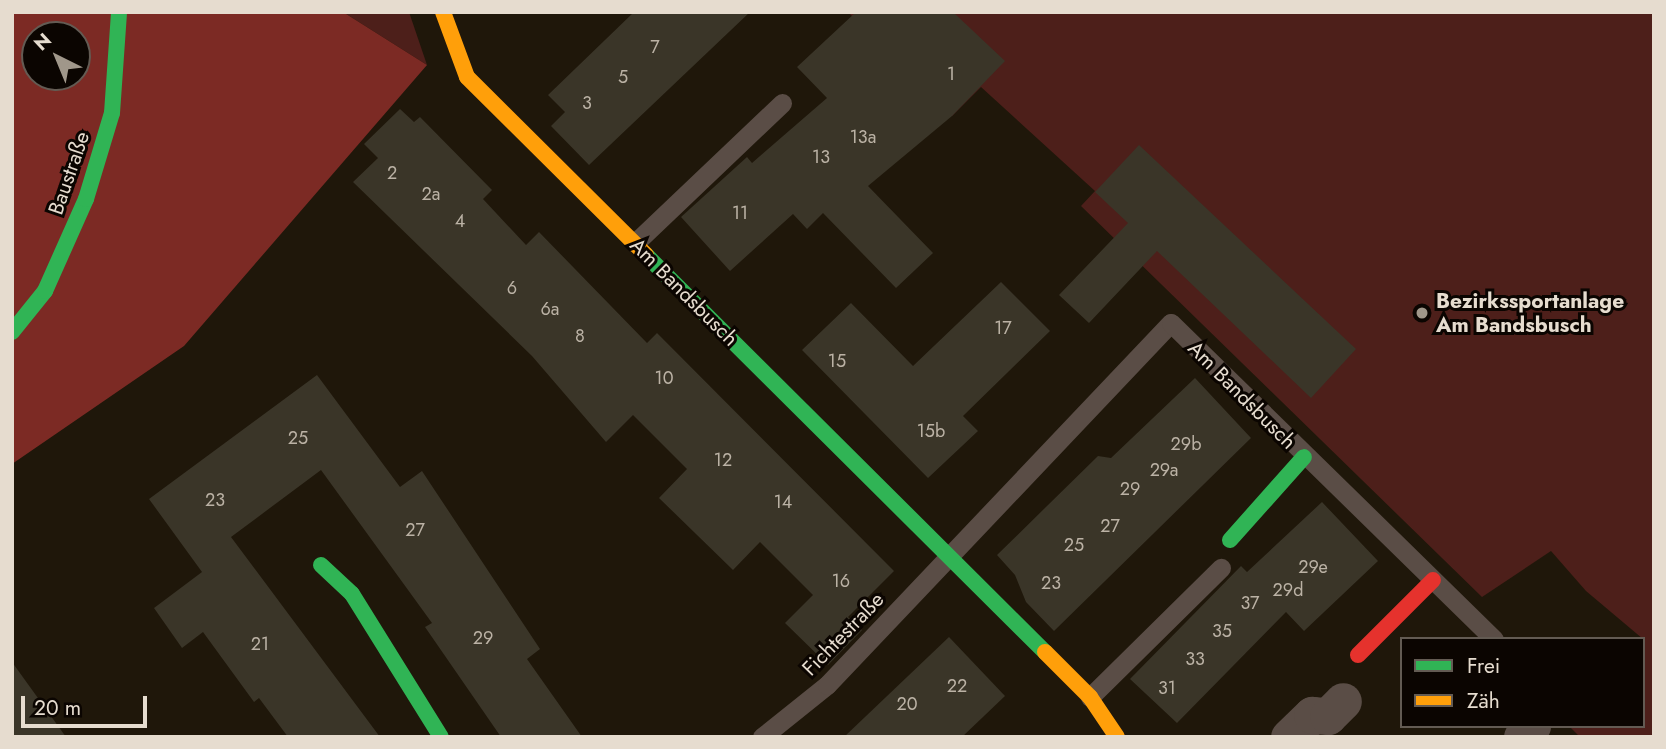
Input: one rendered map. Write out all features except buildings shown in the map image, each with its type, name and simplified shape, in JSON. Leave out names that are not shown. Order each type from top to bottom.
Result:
[{"type":"street","name":"Baustraße","points":[[12,332],[44,291],[86,199],[112,113],[119,12]]},
{"type":"street","name":"Am Bandsbusch","points":[[443,12],[467,77],[949,556],[1102,724]]},
{"type":"street","name":"Am Bandsbusch","points":[[1230,540],[1304,457]]},
{"type":"street","points":[[321,565],[352,594],[441,737]]},
{"type":"street","points":[[1358,655],[1433,580]]},
{"type":"street","points":[[1289,737],[1312,715],[1328,716],[1343,701]]},
{"type":"lane","points":[[635,243],[782,103]]},
{"type":"lane","name":"Am Bandsbusch","points":[[949,556],[1171,323],[1304,457],[1492,637]]},
{"type":"lane","name":"Fichtestraße","points":[[762,737],[827,685],[949,556]]},
{"type":"lane","name":"Am Bandsbusch","points":[[1102,724],[1221,568]]},
{"type":"shaded area","points":[[12,12],[343,12],[427,65],[184,346],[12,464]]},
{"type":"shaded area","points":[[343,12],[409,12],[427,65]]},
{"type":"shaded area","name":"Bezirkssportanlage Am Bandsbusch","points":[[848,12],[1654,12],[1654,737],[1580,737],[1571,728],[1645,728],[1645,637],[1641,637],[1586,591],[1551,551],[1482,597],[1081,206],[1095,191],[981,87],[952,116]]},
{"type":"traffic: fast","points":[[12,332],[45,291],[86,199],[112,113],[119,12]]},
{"type":"traffic: fast","points":[[646,255],[1045,652]]},
{"type":"traffic: fast","points":[[1230,540],[1304,457]]},
{"type":"traffic: fast","points":[[321,565],[352,594],[441,737]]},
{"type":"traffic: slow","points":[[443,12],[467,77],[646,255]]},
{"type":"traffic: slow","points":[[1045,652],[1090,697],[1117,737]]},
{"type":"traffic: jam","points":[[1358,655],[1433,580]]},
{"type":"place","name":"Bezirkssportanlage Am Bandsbusch","points":[[1422,313]]}]
